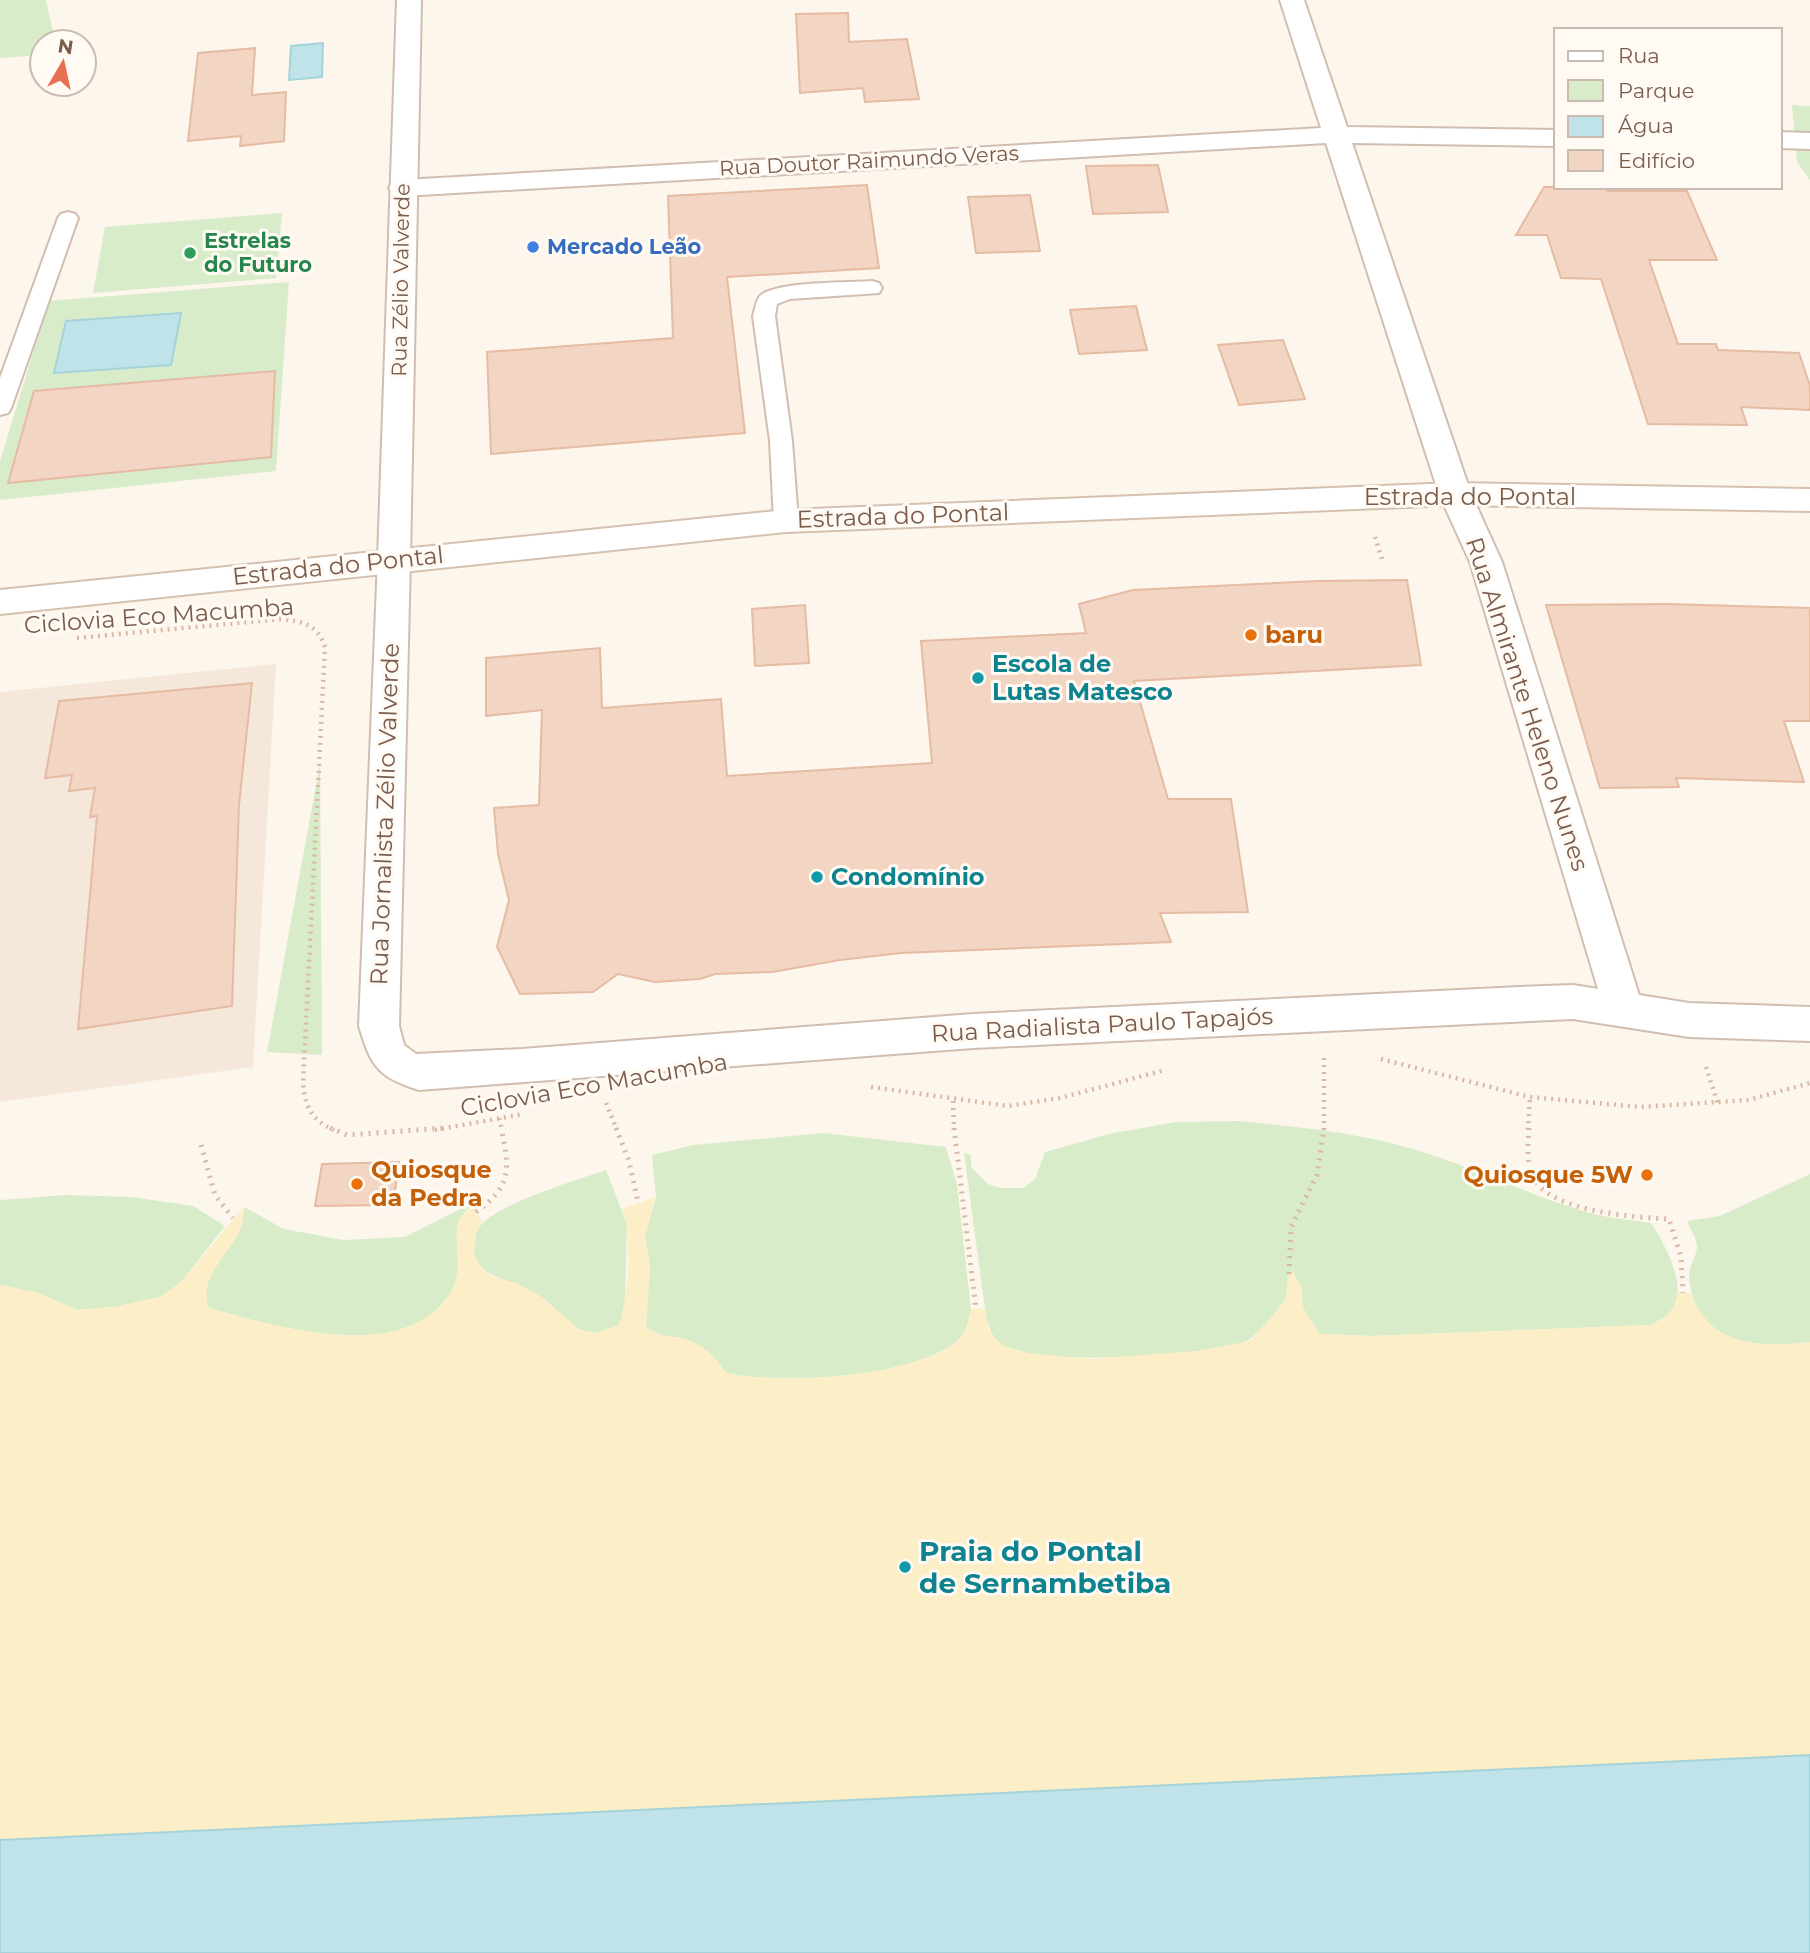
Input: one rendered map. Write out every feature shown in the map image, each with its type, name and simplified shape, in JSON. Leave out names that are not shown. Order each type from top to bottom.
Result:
[{"type":"street","name":"Rua Zélio Valverde","points":[[394,559],[409,0]]},
{"type":"street","name":"Rua Almirante Heleno Nunes","points":[[1292,0],[1455,494],[1486,562],[1624,1011]]},
{"type":"street","name":"Rua Doutor Raimundo Veras","points":[[402,188],[1335,135],[1554,138]]},
{"type":"street","points":[[1782,141],[1810,141]]},
{"type":"street","name":"Estrada do Pontal","points":[[0,602],[394,559],[786,521],[1455,494],[1810,500]]},
{"type":"street","name":"Rua Jornalista Zélio Valverde","points":[[394,559],[379,1026],[395,1064]]},
{"type":"street","name":"Rua Radialista Paulo Tapajós","points":[[395,1064],[419,1072],[487,1069],[973,1031],[1573,1002],[1689,1020],[1810,1024]]},
{"type":"lane","points":[[0,408],[68,218]]},
{"type":"lane","points":[[786,521],[781,441],[764,316],[765,306],[768,300],[788,293],[872,289]]},
{"type":"path","name":"Ciclovia Eco Macumba","points":[[67,639],[281,619],[313,624],[322,634],[325,648],[303,1083],[305,1105],[325,1126],[347,1135],[434,1130],[525,1114]]},
{"type":"path","points":[[1289,1274],[1291,1227],[1317,1175],[1324,1129],[1324,1053],[1336,1054]]},
{"type":"path","points":[[1372,1058],[1530,1097],[1587,1104],[1640,1107],[1718,1104],[1748,1100],[1810,1083]]},
{"type":"path","points":[[864,1086],[1008,1107],[1060,1098],[1168,1069]]},
{"type":"path","name":"Ciclovia Eco Macumba","points":[[614,1097],[604,1099],[629,1161],[638,1202]]},
{"type":"path","points":[[1530,1097],[1530,1155],[1532,1176],[1538,1187],[1550,1196],[1599,1210],[1644,1218],[1669,1219],[1681,1257],[1683,1293]]},
{"type":"path","points":[[953,1101],[955,1149],[960,1166],[976,1309]]},
{"type":"path","points":[[476,1212],[495,1200],[507,1179],[508,1163],[499,1118]]},
{"type":"path","points":[[201,1145],[215,1195],[233,1218]]},
{"type":"shaded area","points":[[276,664],[253,1067],[0,1102],[0,692]]},
{"type":"green space","points":[[0,0],[46,0],[52,28],[28,28],[28,56],[0,58]]},
{"type":"green space","points":[[1792,105],[1810,106],[1810,180],[1797,162]]},
{"type":"green space","name":"Estrelas do Futuro","points":[[282,213],[276,278],[93,293],[105,227]]},
{"type":"green space","points":[[289,282],[276,471],[0,500],[0,461],[49,301]]},
{"type":"green space","points":[[320,764],[322,1055],[267,1052]]},
{"type":"green space","points":[[1239,1121],[1327,1131],[1392,1143],[1436,1156],[1574,1208],[1604,1216],[1651,1223],[1662,1241],[1676,1276],[1678,1288],[1674,1308],[1667,1316],[1651,1325],[1372,1336],[1319,1334],[1303,1308],[1301,1286],[1288,1277],[1286,1298],[1268,1321],[1247,1341],[1227,1346],[1162,1355],[1085,1358],[1022,1352],[1003,1346],[995,1338],[985,1309],[964,1153],[971,1155],[971,1167],[988,1184],[1001,1188],[1023,1188],[1035,1179],[1045,1152],[1113,1133],[1177,1122]]},
{"type":"green space","points":[[823,1133],[946,1147],[957,1184],[971,1309],[959,1339],[935,1354],[909,1364],[878,1371],[811,1378],[750,1377],[726,1373],[712,1355],[698,1345],[657,1333],[646,1326],[650,1267],[645,1236],[656,1197],[652,1155],[693,1145]]},
{"type":"green space","points":[[606,1170],[627,1224],[625,1303],[620,1325],[593,1332],[574,1326],[538,1295],[481,1267],[475,1258],[474,1247],[477,1231],[497,1213],[535,1195]]},
{"type":"green space","points":[[1810,1174],[1810,1342],[1750,1342],[1731,1337],[1716,1329],[1703,1317],[1694,1300],[1689,1274],[1697,1246],[1687,1221],[1720,1216]]},
{"type":"green space","points":[[66,1195],[131,1197],[193,1206],[225,1226],[182,1281],[161,1297],[114,1307],[77,1310],[38,1293],[0,1285],[0,1200]]},
{"type":"green space","points":[[471,1204],[457,1227],[458,1266],[452,1290],[432,1314],[405,1328],[373,1335],[339,1335],[269,1324],[209,1308],[206,1296],[208,1285],[212,1274],[238,1234],[244,1207],[284,1229],[343,1240],[405,1237]]},
{"type":"sand","name":"Praia do Pontal de Sernambetiba","points":[[656,1197],[645,1236],[650,1267],[646,1326],[657,1333],[698,1345],[712,1355],[726,1373],[750,1377],[844,1376],[909,1364],[956,1342],[968,1323],[971,1309],[985,1309],[989,1330],[1004,1346],[1028,1353],[1090,1359],[1197,1351],[1250,1341],[1286,1301],[1288,1277],[1292,1270],[1301,1286],[1303,1308],[1319,1334],[1372,1336],[1651,1325],[1670,1312],[1677,1291],[1691,1294],[1700,1312],[1711,1325],[1740,1340],[1774,1344],[1810,1342],[1810,1755],[0,1840],[0,1285],[38,1293],[77,1310],[114,1307],[161,1297],[182,1281],[244,1207],[238,1234],[212,1274],[208,1285],[206,1296],[209,1308],[304,1331],[374,1335],[405,1328],[432,1314],[452,1290],[458,1266],[457,1227],[471,1204],[482,1222],[476,1233],[474,1254],[480,1266],[493,1277],[517,1283],[540,1296],[580,1330],[596,1333],[619,1325],[627,1282],[628,1252],[623,1208]]},
{"type":"water","points":[[323,43],[322,77],[289,80],[291,46]]},
{"type":"water","points":[[181,313],[171,365],[54,373],[66,321]]},
{"type":"water","points":[[1810,1755],[1810,1953],[0,1953],[0,1840]]},
{"type":"building","points":[[848,13],[849,42],[907,39],[919,99],[865,102],[863,88],[800,93],[796,14]]},
{"type":"building","points":[[255,48],[252,95],[286,92],[284,141],[240,146],[241,136],[188,141],[198,53]]},
{"type":"building","points":[[1158,165],[1168,212],[1093,214],[1086,166]]},
{"type":"building","points":[[867,185],[879,268],[727,277],[745,433],[491,454],[487,352],[673,338],[668,196]]},
{"type":"building","points":[[1544,187],[1608,191],[1687,191],[1717,260],[1649,260],[1678,344],[1716,344],[1718,350],[1799,353],[1810,386],[1810,410],[1741,407],[1747,425],[1648,424],[1601,279],[1561,278],[1547,235],[1516,235]]},
{"type":"building","points":[[1030,195],[1040,251],[976,253],[968,197]]},
{"type":"building","points":[[1136,306],[1147,350],[1079,354],[1070,310]]},
{"type":"building","points":[[1283,340],[1305,399],[1239,405],[1218,345]]},
{"type":"building","points":[[275,371],[271,457],[8,483],[34,391]]},
{"type":"building","points":[[1407,580],[1421,665],[1134,681],[1168,799],[1231,799],[1248,912],[1160,913],[1171,942],[901,953],[772,972],[715,974],[700,979],[655,982],[618,974],[593,992],[520,994],[497,947],[509,900],[498,854],[494,808],[539,805],[542,710],[486,716],[486,658],[600,648],[602,708],[721,699],[727,776],[932,763],[921,641],[1086,633],[1079,604],[1133,590],[1318,581]]},
{"type":"building","points":[[1667,604],[1810,608],[1810,721],[1784,721],[1804,782],[1676,778],[1679,787],[1600,788],[1546,605]]},
{"type":"building","points":[[805,605],[809,663],[755,666],[752,609]]},
{"type":"building","points":[[252,683],[239,805],[232,1006],[78,1029],[97,816],[90,817],[95,788],[69,791],[72,775],[45,778],[59,701]]},
{"type":"building","name":"Quiosque da Pedra","points":[[399,1162],[393,1205],[315,1206],[322,1164]]},
{"type":"place","name":"Mercado Leão","points":[[533,247]]},
{"type":"place","name":"Estrelas do Futuro","points":[[190,253]]},
{"type":"place","name":"baru","points":[[1251,635]]},
{"type":"place","name":"Escola de Lutas Matesco","points":[[978,678]]},
{"type":"place","name":"Condomínio","points":[[817,877]]},
{"type":"place","name":"Quiosque 5W","points":[[1647,1175]]},
{"type":"place","name":"Quiosque da Pedra","points":[[357,1184]]},
{"type":"place","name":"Praia do Pontal de Sernambetiba","points":[[905,1567]]}]
